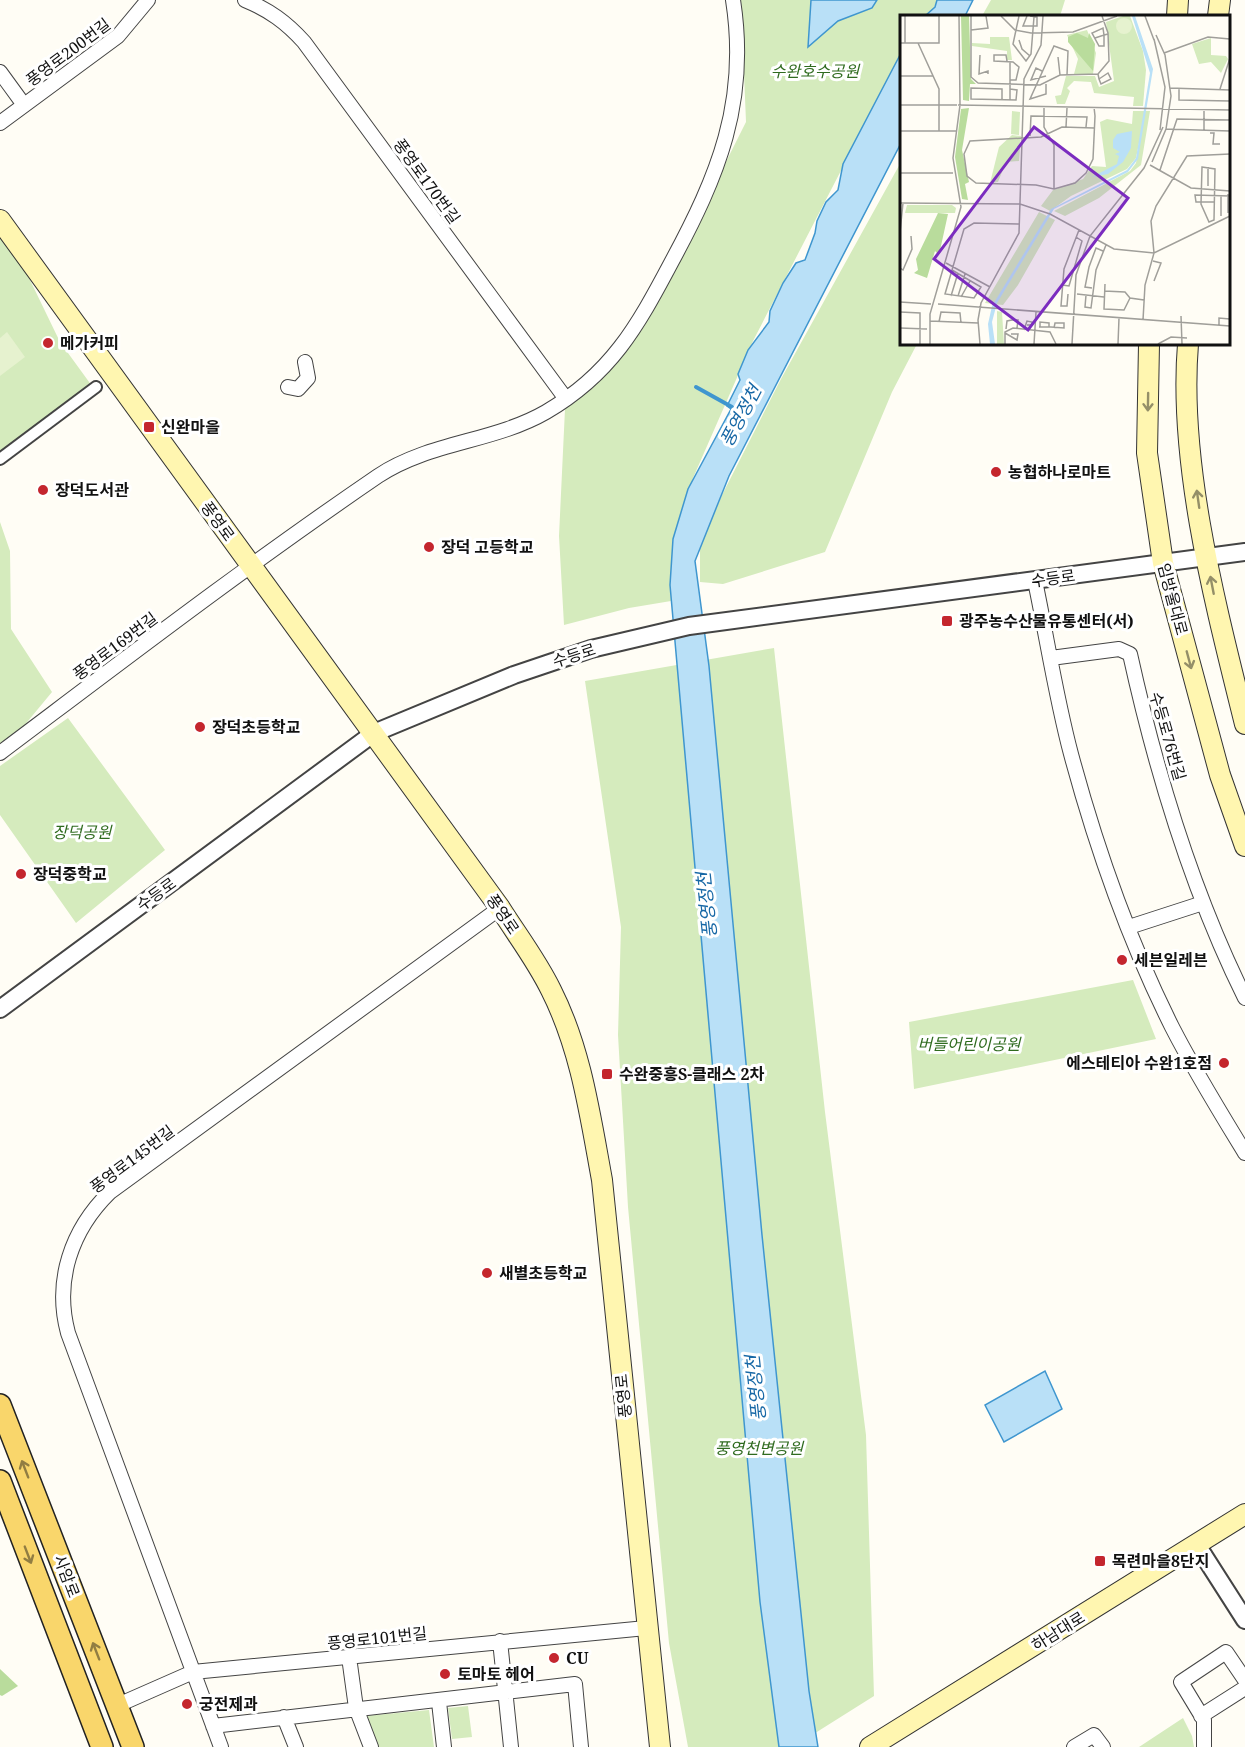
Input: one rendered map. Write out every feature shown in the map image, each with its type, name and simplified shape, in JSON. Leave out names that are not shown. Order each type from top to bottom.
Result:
[{"type":"main road","points":[[1177,15],[1178,0]]},
{"type":"main road","points":[[1218,15],[1220,0]]},
{"type":"main road","name":"풍영로","points":[[0,220],[500,908],[550,989],[573,1046],[586,1090],[602,1180],[646,1628],[660,1747]]},
{"type":"main road","name":"임방울대로","points":[[1149,345],[1147,453],[1163,563],[1220,775],[1245,846]]},
{"type":"main road","points":[[1188,345],[1191,452],[1206,557],[1245,724]]},
{"type":"main road","name":"사암로","points":[[0,1405],[133,1747]]},
{"type":"main road","name":"사암로","points":[[0,1481],[102,1747]]},
{"type":"main road","name":"하남대로","points":[[870,1747],[1245,1514]]},
{"type":"street","name":"풍영로200번길","points":[[0,123],[118,36],[148,0]]},
{"type":"street","name":"풍영로170번길","points":[[245,0],[266,8],[289,25],[304,42],[566,399]]},
{"type":"street","points":[[250,566],[382,474],[415,457],[520,425],[566,399],[600,372],[640,322],[702,205],[714,177],[730,120],[738,58],[733,0]]},
{"type":"street","points":[[0,72],[24,105]]},
{"type":"street","points":[[288,387],[298,388],[304,385],[309,371],[305,362]]},
{"type":"street","points":[[0,459],[96,387]]},
{"type":"street","name":"수등로","points":[[0,1009],[374,733],[514,675],[622,640],[689,626],[741,621],[1245,552]]},
{"type":"street","name":"풍영로169번길","points":[[0,753],[250,566]]},
{"type":"street","points":[[1035,581],[1070,751],[1084,801],[1129,927],[1196,1073],[1245,1153]]},
{"type":"street","name":"수등로76번길","points":[[1051,658],[1119,649],[1130,654],[1139,698],[1177,828],[1203,903],[1245,998]]},
{"type":"street","points":[[1129,927],[1203,903]]},
{"type":"street","name":"풍영로145번길","points":[[221,1747],[68,1334],[62,1295],[70,1254],[85,1222],[110,1192],[500,908]]},
{"type":"street","points":[[1197,1545],[1245,1620]]},
{"type":"street","name":"풍영로101번길","points":[[118,1705],[193,1672],[646,1628]]},
{"type":"street","points":[[500,1641],[511,1747]]},
{"type":"street","points":[[1204,1747],[1201,1716],[1181,1682],[1226,1652],[1245,1680]]},
{"type":"street","points":[[349,1658],[356,1708],[371,1747]]},
{"type":"street","points":[[213,1726],[356,1708],[439,1702],[575,1684],[581,1747]]},
{"type":"street","points":[[1201,1716],[1245,1688]]},
{"type":"street","points":[[439,1702],[444,1747]]},
{"type":"street","points":[[284,1717],[296,1747]]},
{"type":"street","points":[[1074,1747],[1095,1735],[1103,1747]]},
{"type":"green space","name":"수완호수공원","points":[[741,0],[938,0],[930,15],[900,15],[900,64],[864,126],[753,341],[693,478],[671,601],[629,608],[564,625],[559,536],[565,409],[641,331],[746,122]]},
{"type":"green space","points":[[991,0],[1065,0],[1060,15],[983,15]]},
{"type":"green space","points":[[900,164],[900,345],[916,345],[892,392],[825,552],[723,584],[700,582],[700,547],[722,495],[781,379]]},
{"type":"green space","points":[[0,226],[15,249],[60,342],[92,386],[0,461]]},
{"type":"green space","points":[[7,332],[25,357],[0,376],[0,338]]},
{"type":"green space","points":[[0,522],[10,551],[11,629],[52,692],[4,750],[0,750]]},
{"type":"green space","name":"풍영천변공원","points":[[774,648],[825,1112],[866,1435],[874,1696],[793,1747],[688,1747],[669,1643],[628,1207],[618,1035],[621,927],[585,681]]},
{"type":"green space","name":"장덕공원","points":[[68,718],[165,850],[76,923],[0,815],[0,766]]},
{"type":"green space","name":"버들어린이공원","points":[[1133,980],[1156,1039],[914,1089],[909,1022]]},
{"type":"green space","points":[[0,1669],[18,1686],[2,1696],[0,1695]]},
{"type":"green space","points":[[468,1706],[472,1737],[452,1739],[448,1708]]},
{"type":"green space","points":[[429,1710],[434,1747],[378,1747],[365,1716]]},
{"type":"green space","points":[[1183,1718],[1192,1736],[1194,1747],[1139,1747]]},
{"type":"water","name":"수완호수공원","points":[[811,0],[877,0],[872,8],[838,21],[808,47]]},
{"type":"water","points":[[937,0],[973,0],[966,15],[926,15],[935,7]]},
{"type":"water","name":"풍영정천","points":[[900,55],[900,145],[729,476],[695,561],[709,666],[762,1235],[809,1691],[818,1747],[779,1747],[760,1602],[670,585],[673,539],[688,489],[731,409],[727,406],[740,380],[738,374],[748,350],[769,322],[770,311],[783,283],[796,263],[805,260],[817,221],[826,202],[838,190],[843,164]]},
{"type":"water","points":[[1045,1371],[1062,1409],[1004,1442],[985,1405]]},
{"type":"waterway","points":[[696,387],[732,407]]},
{"type":"place","name":"메가커피","points":[[48,343]]},
{"type":"place","name":"신완마을","points":[[149,427]]},
{"type":"place","name":"농협하나로마트","points":[[996,472]]},
{"type":"place","name":"장덕도서관","points":[[43,490]]},
{"type":"place","name":"장덕 고등학교","points":[[429,547]]},
{"type":"place","name":"광주농수산물유통센터(서)","points":[[947,621]]},
{"type":"place","name":"장덕초등학교","points":[[200,727]]},
{"type":"place","name":"장덕중학교","points":[[21,874]]},
{"type":"place","name":"세븐일레븐","points":[[1122,960]]},
{"type":"place","name":"에스테티아 수완1호점","points":[[1224,1063]]},
{"type":"place","name":"수완중흥S-클래스 2차","points":[[607,1074]]},
{"type":"place","name":"새별초등학교","points":[[487,1273]]},
{"type":"place","name":"목련마을8단지","points":[[1100,1561]]},
{"type":"place","name":"CU","points":[[554,1658]]},
{"type":"place","name":"토마토 헤어","points":[[445,1674]]},
{"type":"place","name":"궁전제과","points":[[187,1704]]}]
